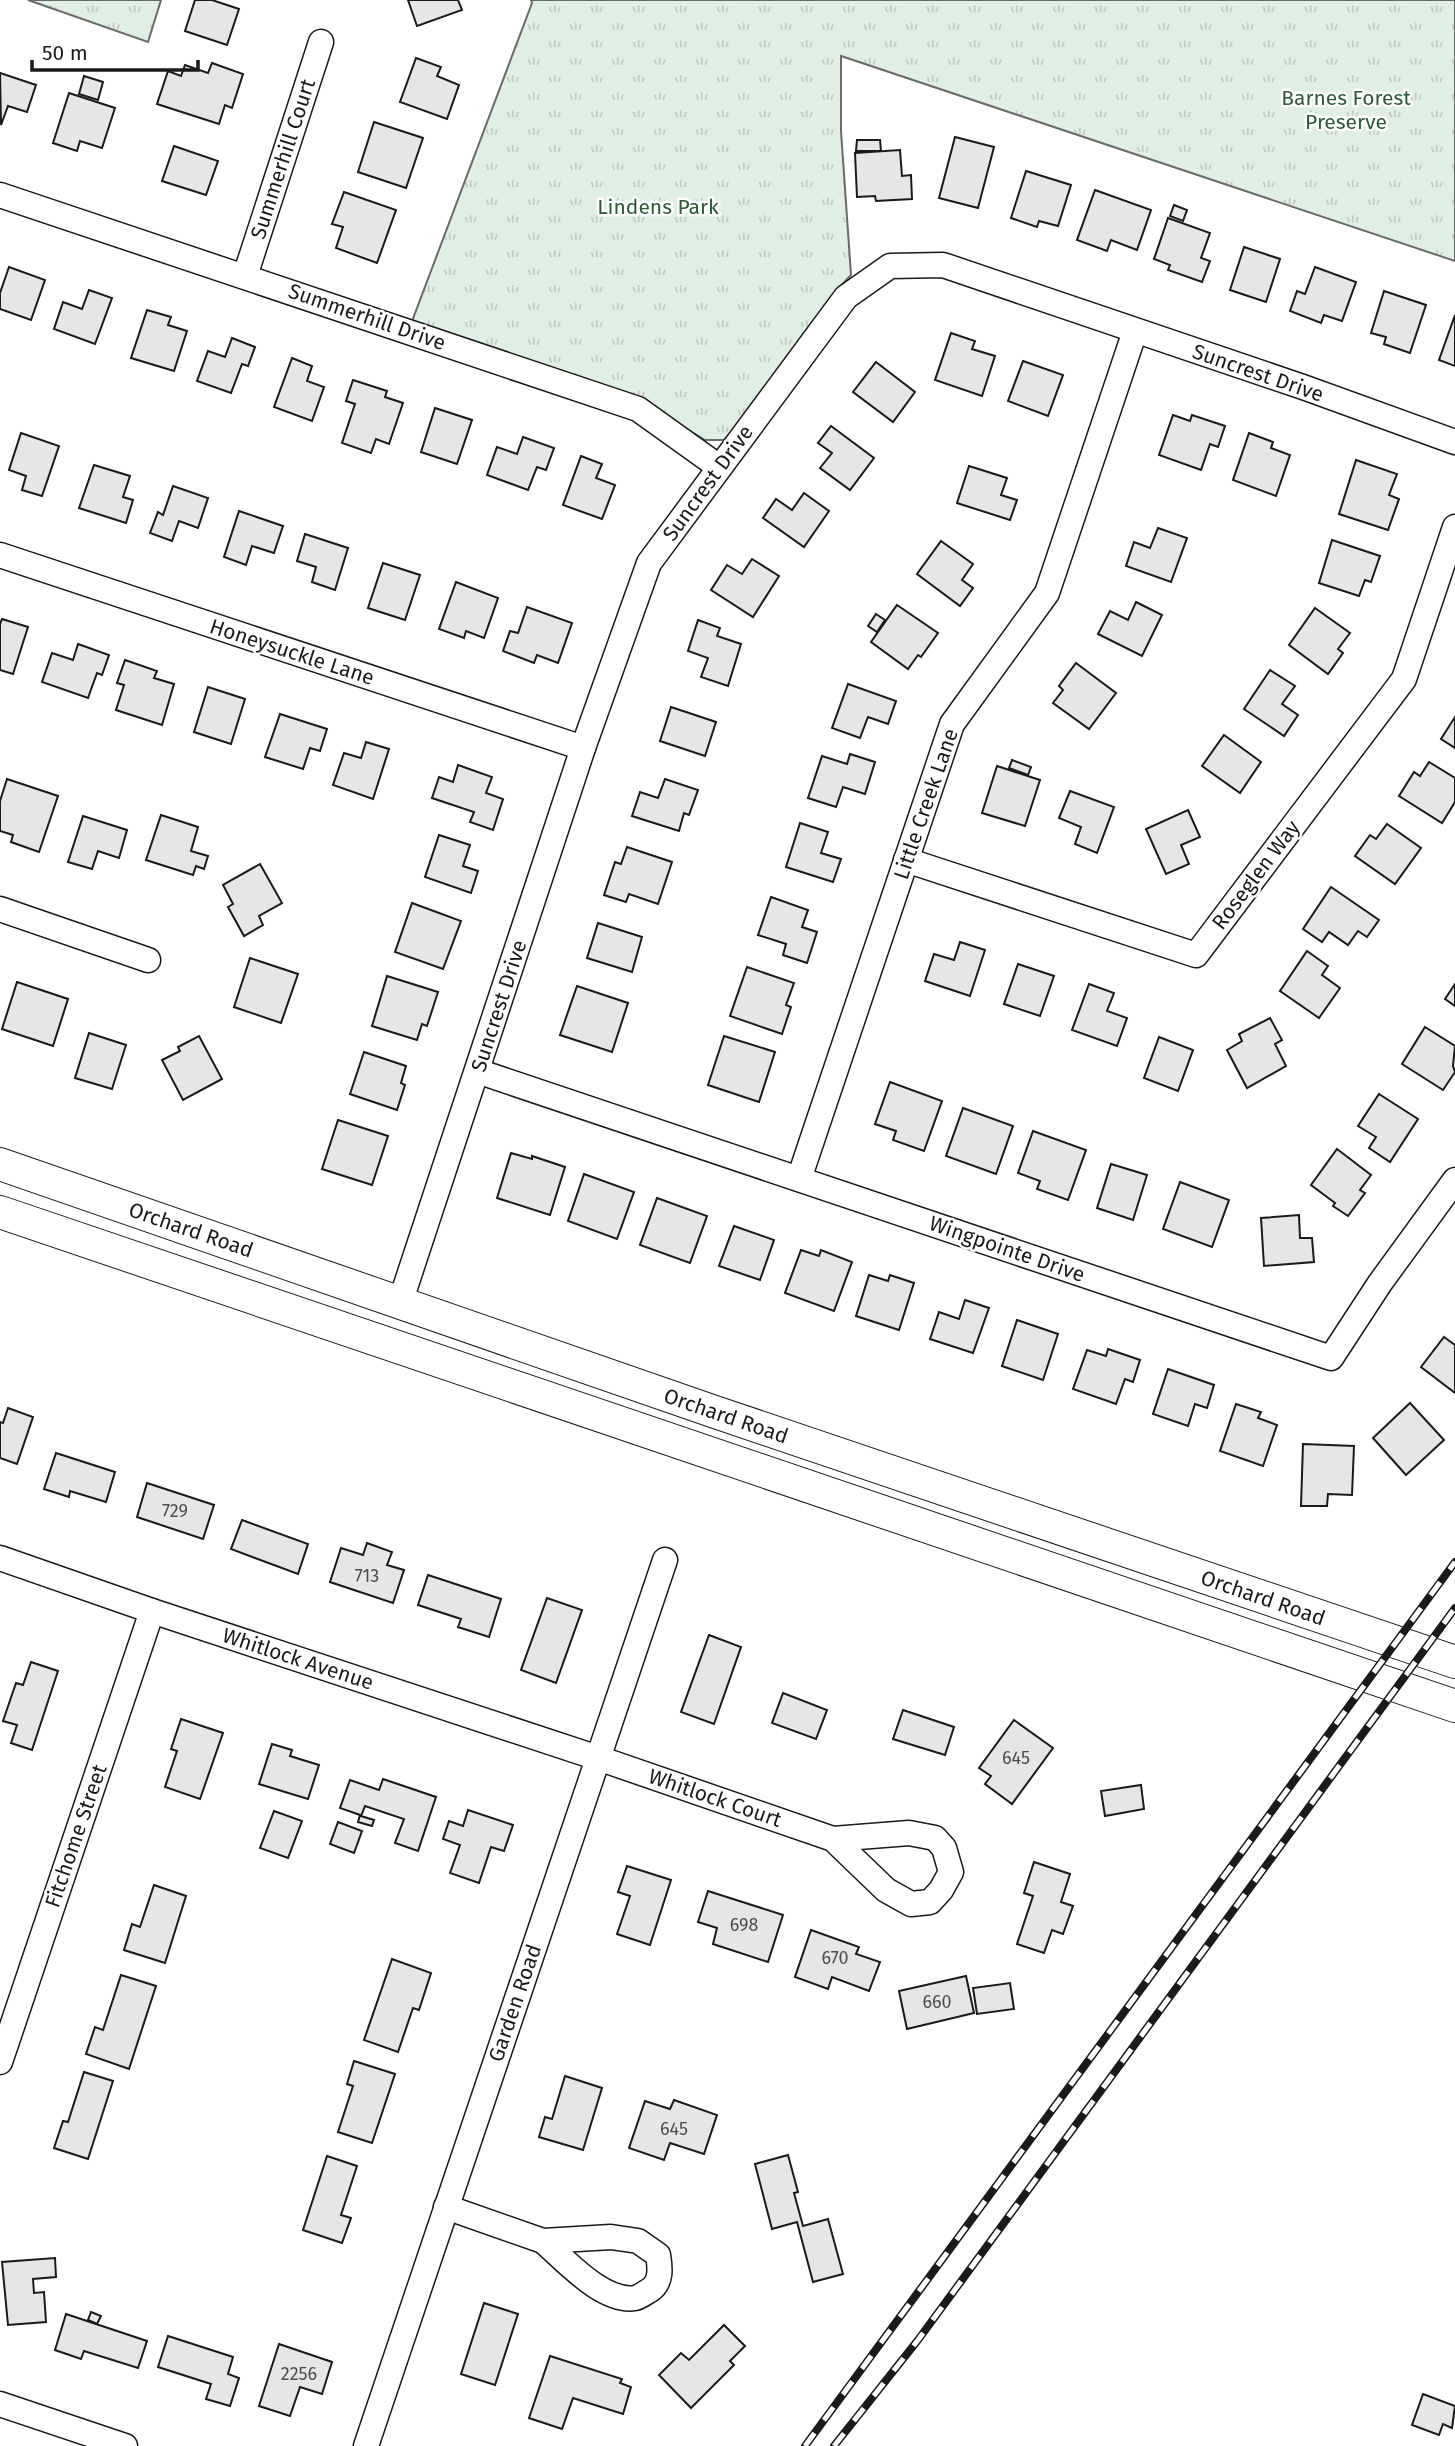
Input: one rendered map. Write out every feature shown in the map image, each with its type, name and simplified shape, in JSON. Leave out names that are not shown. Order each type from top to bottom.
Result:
[{"type":"main road","name":"Orchard Road","points":[[0,1164],[1455,1662]]},
{"type":"main road","name":"Orchard Road","points":[[0,1212],[1455,1706]]},
{"type":"street","name":"Summerhill Court","points":[[245,276],[321,42]]},
{"type":"street","name":"Summerhill Drive","points":[[0,195],[638,409],[719,467]]},
{"type":"street","name":"Suncrest Drive","points":[[400,1303],[583,748],[649,563],[846,296],[890,266],[943,265],[1303,387],[1455,442]]},
{"type":"street","name":"Little Creek Lane","points":[[799,1179],[952,724],[1047,593],[1135,331]]},
{"type":"street","name":"Roseglen Way","points":[[906,860],[1196,955],[1404,679],[1455,527]]},
{"type":"street","name":"Honeysuckle Lane","points":[[0,555],[583,748]]},
{"type":"street","points":[[0,909],[148,960]]},
{"type":"street","name":"Wingpointe Drive","points":[[477,1071],[1331,1358],[1380,1283],[1455,1180]]},
{"type":"street","name":"Whitlock Avenue","points":[[0,1558],[598,1758]]},
{"type":"street","name":"Garden Road","points":[[366,2446],[665,1560]]},
{"type":"street","name":"Fitchome Street","points":[[0,2062],[152,1611]]},
{"type":"street","name":"Whitlock Court","points":[[598,1758],[833,1839]]},
{"type":"street","points":[[446,2207],[543,2241]]},
{"type":"street","points":[[0,2404],[125,2446]]},
{"type":"green space","points":[[28,0],[161,0],[148,42]]},
{"type":"green space","points":[[531,0],[1455,0],[1455,261],[841,56],[841,131],[851,275],[836,291],[743,419],[724,440],[705,440],[635,398],[411,324]]},
{"type":"building","points":[[195,0],[212,0],[239,9],[227,45],[185,31]]},
{"type":"building","points":[[408,0],[458,0],[462,10],[417,26]]},
{"type":"building","points":[[416,58],[441,67],[437,76],[459,85],[447,119],[400,102]]},
{"type":"building","points":[[212,63],[243,74],[232,108],[225,105],[219,124],[157,104],[168,71],[181,76],[185,65],[208,73]]},
{"type":"building","points":[[0,73],[36,85],[27,112],[8,106],[1,125]]},
{"type":"building","points":[[84,76],[103,82],[98,100],[79,94]]},
{"type":"building","points":[[69,93],[115,108],[102,148],[80,141],[77,151],[53,143]]},
{"type":"building","points":[[374,122],[423,138],[406,188],[358,172]]},
{"type":"building","points":[[955,137],[994,147],[978,208],[939,198]]},
{"type":"building","points":[[857,140],[880,140],[881,151],[856,151]]},
{"type":"building","points":[[174,146],[218,161],[206,195],[162,181]]},
{"type":"building","points":[[900,150],[902,176],[911,175],[912,199],[876,201],[875,196],[857,197],[855,153]]},
{"type":"building","points":[[1026,171],[1071,185],[1058,226],[1039,221],[1037,227],[1011,218]]},
{"type":"building","points":[[1095,190],[1151,210],[1137,250],[1111,240],[1107,251],[1077,240]]},
{"type":"building","points":[[344,192],[396,210],[377,263],[336,248],[343,227],[332,224]]},
{"type":"building","points":[[1174,205],[1187,210],[1183,221],[1170,216]]},
{"type":"building","points":[[1168,218],[1210,233],[1201,258],[1210,261],[1202,282],[1168,270],[1170,265],[1154,259]]},
{"type":"building","points":[[1244,247],[1280,259],[1266,302],[1230,290]]},
{"type":"building","points":[[9,267],[45,280],[31,320],[0,309],[0,293]]},
{"type":"building","points":[[1315,267],[1356,282],[1342,321],[1324,315],[1321,323],[1290,311],[1297,291],[1305,294]]},
{"type":"building","points":[[89,290],[112,298],[95,344],[54,329],[63,302],[82,309]]},
{"type":"building","points":[[1384,291],[1426,305],[1410,353],[1384,344],[1386,337],[1371,333]]},
{"type":"building","points":[[147,310],[171,317],[168,325],[187,331],[174,371],[131,358]]},
{"type":"building","points":[[1455,315],[1455,366],[1439,360]]},
{"type":"building","points":[[951,333],[975,341],[972,349],[995,356],[982,396],[935,380]]},
{"type":"building","points":[[232,338],[255,347],[248,366],[242,364],[231,393],[197,381],[208,351],[225,357]]},
{"type":"building","points":[[292,358],[312,366],[307,381],[324,387],[312,421],[274,407]]},
{"type":"building","points":[[1023,361],[1063,375],[1048,416],[1008,401]]},
{"type":"building","points":[[876,362],[915,392],[893,422],[853,392]]},
{"type":"building","points":[[353,380],[387,391],[385,397],[403,403],[389,444],[376,439],[371,453],[342,443],[355,404],[346,401]]},
{"type":"building","points":[[435,408],[472,420],[457,464],[421,452]]},
{"type":"building","points":[[1173,415],[1190,421],[1192,415],[1225,426],[1218,447],[1210,444],[1201,470],[1159,455]]},
{"type":"building","points":[[831,426],[874,458],[850,490],[820,468],[832,453],[818,443]]},
{"type":"building","points":[[21,433],[59,446],[42,496],[22,490],[26,476],[9,470]]},
{"type":"building","points":[[1249,433],[1273,442],[1271,448],[1290,455],[1276,496],[1233,480]]},
{"type":"building","points":[[523,437],[554,448],[546,470],[537,467],[528,490],[487,475],[497,447],[517,454]]},
{"type":"building","points":[[581,456],[602,464],[596,478],[615,485],[602,519],[563,505]]},
{"type":"building","points":[[1356,460],[1397,474],[1389,495],[1399,499],[1388,530],[1339,514]]},
{"type":"building","points":[[94,465],[130,476],[123,497],[133,500],[126,523],[79,508]]},
{"type":"building","points":[[969,466],[1007,478],[1001,495],[1017,500],[1010,520],[957,503]]},
{"type":"building","points":[[173,486],[208,498],[198,528],[179,521],[172,541],[150,533],[158,512],[163,515]]},
{"type":"building","points":[[804,493],[829,511],[804,547],[763,518],[776,499],[792,510]]},
{"type":"building","points":[[239,511],[283,526],[274,553],[252,546],[246,565],[224,557]]},
{"type":"building","points":[[1158,528],[1187,538],[1171,582],[1126,566],[1134,542],[1150,548]]},
{"type":"building","points":[[305,534],[348,548],[335,590],[312,582],[316,567],[297,561]]},
{"type":"building","points":[[1332,540],[1380,556],[1371,582],[1365,580],[1359,596],[1319,583]]},
{"type":"building","points":[[941,541],[973,564],[962,580],[973,588],[960,606],[917,574]]},
{"type":"building","points":[[752,559],[779,576],[753,617],[711,590],[727,565],[742,574]]},
{"type":"building","points":[[383,563],[420,575],[405,620],[368,608]]},
{"type":"building","points":[[456,582],[498,598],[484,638],[466,631],[464,638],[439,629]]},
{"type":"building","points":[[1136,602],[1162,615],[1142,656],[1098,634],[1110,611],[1128,620]]},
{"type":"building","points":[[897,605],[938,633],[921,657],[918,655],[908,669],[871,642]]},
{"type":"building","points":[[527,607],[572,623],[558,663],[537,655],[534,663],[503,651],[510,631],[518,633]]},
{"type":"building","points":[[1315,608],[1350,633],[1338,649],[1343,653],[1328,674],[1289,645]]},
{"type":"building","points":[[876,614],[885,620],[877,632],[868,626]]},
{"type":"building","points":[[2,619],[28,627],[13,674],[0,670]]},
{"type":"building","points":[[698,620],[720,628],[717,636],[741,644],[728,686],[701,677],[708,658],[688,651]]},
{"type":"building","points":[[78,644],[109,655],[102,675],[97,673],[88,698],[42,682],[52,653],[73,660]]},
{"type":"building","points":[[125,660],[157,671],[154,678],[174,684],[162,725],[116,710],[124,685],[117,683]]},
{"type":"building","points":[[1076,663],[1116,693],[1089,729],[1053,703],[1063,690],[1059,686]]},
{"type":"building","points":[[1270,670],[1295,686],[1282,704],[1298,715],[1284,736],[1244,709]]},
{"type":"building","points":[[848,684],[896,701],[888,724],[868,717],[860,738],[832,728]]},
{"type":"building","points":[[208,687],[245,699],[231,744],[194,732]]},
{"type":"building","points":[[671,707],[716,722],[705,756],[660,741]]},
{"type":"building","points":[[280,714],[327,729],[320,751],[310,748],[303,769],[265,757]]},
{"type":"building","points":[[1455,717],[1455,748],[1441,739]]},
{"type":"building","points":[[1224,735],[1261,762],[1240,793],[1202,766]]},
{"type":"building","points":[[366,742],[389,749],[373,799],[333,785],[344,753],[361,758]]},
{"type":"building","points":[[850,754],[875,762],[865,794],[843,787],[836,807],[808,798],[822,756],[847,764]]},
{"type":"building","points":[[1012,760],[1031,767],[1028,775],[1009,768]]},
{"type":"building","points":[[1429,762],[1455,778],[1455,802],[1442,823],[1399,796],[1414,772],[1420,776]]},
{"type":"building","points":[[458,765],[492,777],[486,793],[503,799],[493,830],[470,822],[474,812],[432,798],[439,777],[453,782]]},
{"type":"building","points":[[997,766],[1040,780],[1025,826],[982,813]]},
{"type":"building","points":[[7,779],[58,796],[39,852],[11,842],[13,835],[0,831],[0,801]]},
{"type":"building","points":[[665,779],[698,790],[689,815],[684,813],[679,831],[632,816],[640,792],[658,798]]},
{"type":"building","points":[[1070,791],[1114,807],[1097,853],[1075,844],[1081,827],[1059,818]]},
{"type":"building","points":[[1188,810],[1200,837],[1181,845],[1189,864],[1166,874],[1146,829]]},
{"type":"building","points":[[161,815],[198,827],[191,851],[208,856],[204,869],[196,866],[193,875],[146,860]]},
{"type":"building","points":[[83,816],[127,830],[119,858],[98,851],[92,869],[68,862]]},
{"type":"building","points":[[800,823],[828,832],[821,853],[841,859],[833,882],[786,867]]},
{"type":"building","points":[[1387,824],[1421,848],[1395,884],[1355,856],[1370,835],[1376,839]]},
{"type":"building","points":[[439,835],[470,845],[463,866],[478,871],[471,893],[425,877]]},
{"type":"building","points":[[627,847],[672,862],[658,904],[629,894],[626,902],[604,895],[615,862],[621,864]]},
{"type":"building","points":[[260,864],[282,903],[259,916],[263,925],[244,936],[228,907],[233,904],[223,885]]},
{"type":"building","points":[[1331,887],[1379,920],[1367,937],[1358,931],[1348,945],[1329,932],[1322,942],[1303,929]]},
{"type":"building","points":[[771,897],[808,910],[802,927],[817,932],[807,963],[783,955],[786,944],[758,935]]},
{"type":"building","points":[[412,903],[461,921],[443,969],[395,952]]},
{"type":"building","points":[[598,923],[642,937],[632,972],[587,958]]},
{"type":"building","points":[[960,942],[985,950],[970,996],[925,981],[934,954],[954,960]]},
{"type":"building","points":[[1307,951],[1328,966],[1322,975],[1340,988],[1319,1018],[1280,991]]},
{"type":"building","points":[[250,958],[298,974],[281,1023],[234,1007]]},
{"type":"building","points":[[1018,964],[1054,976],[1040,1016],[1004,1004]]},
{"type":"building","points":[[747,967],[794,983],[786,1005],[791,1007],[782,1034],[730,1016]]},
{"type":"building","points":[[387,976],[438,992],[427,1026],[422,1024],[417,1040],[372,1026]]},
{"type":"building","points":[[17,982],[68,999],[53,1046],[2,1029]]},
{"type":"building","points":[[1089,984],[1114,993],[1107,1011],[1127,1018],[1117,1046],[1072,1030]]},
{"type":"building","points":[[1455,984],[1455,1006],[1445,999]]},
{"type":"building","points":[[577,986],[628,1003],[612,1052],[560,1035]]},
{"type":"building","points":[[1270,1018],[1282,1040],[1275,1044],[1286,1066],[1247,1088],[1227,1050],[1242,1041],[1239,1034]]},
{"type":"building","points":[[1425,1027],[1455,1046],[1455,1072],[1443,1090],[1402,1064]]},
{"type":"building","points":[[89,1033],[126,1045],[112,1089],[75,1078]]},
{"type":"building","points":[[199,1036],[222,1079],[183,1100],[162,1060],[180,1051],[178,1047]]},
{"type":"building","points":[[724,1036],[775,1052],[759,1102],[708,1085]]},
{"type":"building","points":[[1159,1037],[1193,1050],[1178,1091],[1144,1078]]},
{"type":"building","points":[[364,1052],[406,1066],[401,1083],[405,1085],[397,1110],[350,1094]]},
{"type":"building","points":[[890,1082],[942,1101],[924,1151],[893,1140],[896,1131],[875,1124]]},
{"type":"building","points":[[1379,1094],[1418,1119],[1390,1162],[1369,1148],[1376,1137],[1358,1126]]},
{"type":"building","points":[[963,1108],[1013,1126],[996,1174],[946,1156]]},
{"type":"building","points":[[338,1120],[388,1136],[372,1185],[322,1169]]},
{"type":"building","points":[[1033,1131],[1086,1150],[1068,1200],[1037,1189],[1040,1181],[1018,1173]]},
{"type":"building","points":[[1337,1149],[1371,1175],[1360,1190],[1365,1193],[1348,1216],[1311,1185]]},
{"type":"building","points":[[511,1153],[532,1159],[532,1156],[565,1167],[550,1215],[497,1198]]},
{"type":"building","points":[[1111,1164],[1147,1175],[1133,1220],[1097,1208]]},
{"type":"building","points":[[584,1174],[634,1192],[617,1239],[568,1221]]},
{"type":"building","points":[[1180,1182],[1229,1200],[1212,1247],[1163,1229]]},
{"type":"building","points":[[657,1198],[707,1216],[690,1263],[640,1245]]},
{"type":"building","points":[[1299,1215],[1300,1238],[1312,1238],[1314,1262],[1264,1266],[1261,1218]]},
{"type":"building","points":[[734,1226],[774,1240],[760,1280],[719,1266]]},
{"type":"building","points":[[801,1250],[819,1256],[821,1250],[852,1262],[834,1311],[785,1293]]},
{"type":"building","points":[[869,1275],[888,1281],[890,1275],[914,1283],[899,1330],[856,1316]]},
{"type":"building","points":[[965,1300],[989,1308],[973,1353],[930,1339],[939,1312],[959,1319]]},
{"type":"building","points":[[1017,1320],[1058,1334],[1043,1380],[1002,1366]]},
{"type":"building","points":[[1444,1337],[1455,1345],[1455,1393],[1421,1367]]},
{"type":"building","points":[[1108,1349],[1140,1360],[1133,1382],[1125,1379],[1116,1404],[1073,1389],[1087,1350],[1106,1356]]},
{"type":"building","points":[[1168,1369],[1214,1385],[1207,1408],[1195,1404],[1188,1426],[1153,1414]]},
{"type":"building","points":[[1410,1403],[1444,1440],[1406,1475],[1373,1438]]},
{"type":"building","points":[[1236,1404],[1261,1412],[1258,1418],[1277,1425],[1263,1466],[1220,1451]]},
{"type":"building","points":[[8,1408],[33,1417],[17,1464],[0,1458],[0,1422],[3,1423]]},
{"type":"building","points":[[1303,1444],[1354,1446],[1352,1495],[1328,1494],[1327,1506],[1301,1506]]},
{"type":"building","points":[[56,1453],[115,1472],[106,1502],[70,1491],[69,1497],[44,1489]]},
{"type":"building","points":[[147,1483],[214,1505],[203,1539],[137,1517]]},
{"type":"building","points":[[242,1520],[308,1544],[298,1574],[231,1549]]},
{"type":"building","points":[[367,1543],[392,1552],[387,1565],[404,1570],[393,1603],[330,1582],[341,1548],[363,1555]]},
{"type":"building","points":[[428,1575],[501,1599],[489,1637],[458,1627],[461,1619],[418,1605]]},
{"type":"building","points":[[547,1598],[582,1610],[556,1683],[521,1670]]},
{"type":"building","points":[[709,1635],[741,1647],[714,1724],[681,1712]]},
{"type":"building","points":[[31,1662],[58,1671],[32,1750],[11,1743],[17,1725],[3,1721],[16,1683],[23,1685]]},
{"type":"building","points":[[783,1693],[827,1710],[816,1739],[772,1723]]},
{"type":"building","points":[[903,1710],[954,1727],[945,1755],[893,1739]]},
{"type":"building","points":[[181,1719],[223,1733],[200,1799],[165,1787],[177,1751],[171,1749]]},
{"type":"building","points":[[1014,1720],[1053,1748],[1012,1804],[985,1784],[991,1776],[979,1768]]},
{"type":"building","points":[[272,1744],[292,1750],[290,1756],[319,1765],[308,1799],[259,1784]]},
{"type":"building","points":[[383,1779],[436,1797],[418,1851],[395,1843],[404,1819],[365,1806],[361,1816],[374,1820],[372,1826],[358,1822],[360,1815],[340,1808],[350,1780],[379,1790]]},
{"type":"building","points":[[1141,1785],[1144,1809],[1105,1816],[1101,1791]]},
{"type":"building","points":[[468,1810],[513,1825],[504,1851],[491,1847],[479,1883],[450,1873],[460,1845],[443,1839],[449,1821],[463,1826]]},
{"type":"building","points":[[274,1811],[302,1821],[288,1858],[260,1848]]},
{"type":"building","points":[[338,1822],[362,1831],[354,1853],[330,1844]]},
{"type":"building","points":[[1034,1862],[1070,1874],[1061,1902],[1073,1906],[1063,1934],[1052,1930],[1044,1953],[1017,1944],[1033,1896],[1024,1893]]},
{"type":"building","points":[[627,1866],[671,1880],[650,1945],[617,1934],[630,1896],[618,1892]]},
{"type":"building","points":[[154,1885],[186,1896],[165,1963],[124,1950],[132,1924],[140,1927]]},
{"type":"building","points":[[708,1891],[783,1915],[768,1962],[713,1944],[717,1928],[698,1922]]},
{"type":"building","points":[[811,1930],[859,1947],[856,1954],[880,1962],[869,1991],[832,1977],[828,1989],[795,1977]]},
{"type":"building","points":[[392,1959],[431,1973],[419,2010],[413,2008],[398,2052],[364,2040]]},
{"type":"building","points":[[121,1975],[156,1986],[129,2069],[86,2054],[95,2027],[103,2030]]},
{"type":"building","points":[[966,1976],[974,2013],[907,2029],[899,1991]]},
{"type":"building","points":[[1010,1983],[1014,2009],[977,2014],[973,1988]]},
{"type":"building","points":[[354,2061],[395,2074],[372,2143],[338,2132],[353,2086],[347,2084]]},
{"type":"building","points":[[84,2072],[113,2081],[88,2159],[54,2148],[63,2121],[68,2122]]},
{"type":"building","points":[[565,2076],[602,2088],[583,2150],[539,2137],[545,2117],[552,2119]]},
{"type":"building","points":[[674,2100],[717,2115],[704,2154],[670,2143],[664,2160],[629,2148],[645,2101],[670,2109]]},
{"type":"building","points":[[788,2155],[798,2192],[794,2193],[803,2226],[828,2219],[843,2274],[813,2282],[797,2222],[772,2229],[755,2164]]},
{"type":"building","points":[[327,2156],[357,2166],[341,2215],[351,2218],[342,2243],[303,2230]]},
{"type":"building","points":[[55,2258],[56,2277],[33,2279],[34,2293],[44,2292],[46,2322],[8,2325],[2,2262]]},
{"type":"building","points":[[484,2303],[518,2314],[495,2385],[461,2374]]},
{"type":"building","points":[[91,2312],[101,2316],[97,2324],[88,2320]]},
{"type":"building","points":[[66,2314],[147,2341],[138,2368],[84,2351],[81,2359],[55,2350]]},
{"type":"building","points":[[724,2325],[745,2346],[730,2361],[734,2365],[691,2408],[659,2375],[681,2353],[689,2360]]},
{"type":"building","points":[[168,2336],[233,2357],[228,2374],[239,2378],[230,2406],[206,2399],[211,2384],[158,2367]]},
{"type":"building","points":[[279,2344],[332,2362],[322,2394],[300,2387],[290,2416],[259,2406]]},
{"type":"building","points":[[550,2356],[622,2379],[620,2383],[631,2387],[623,2414],[573,2398],[562,2429],[529,2418]]},
{"type":"building","points":[[1423,2394],[1455,2406],[1452,2428],[1443,2424],[1439,2435],[1412,2425]]},
{"type":"railway","points":[[805,2446],[1455,1562]]},
{"type":"railway","points":[[834,2446],[918,2340],[1455,1608]]},
{"type":"park label","name":"Barnes Forest Preserve","points":[[1346,110]]},
{"type":"park label","name":"Lindens Park","points":[[658,207]]}]
